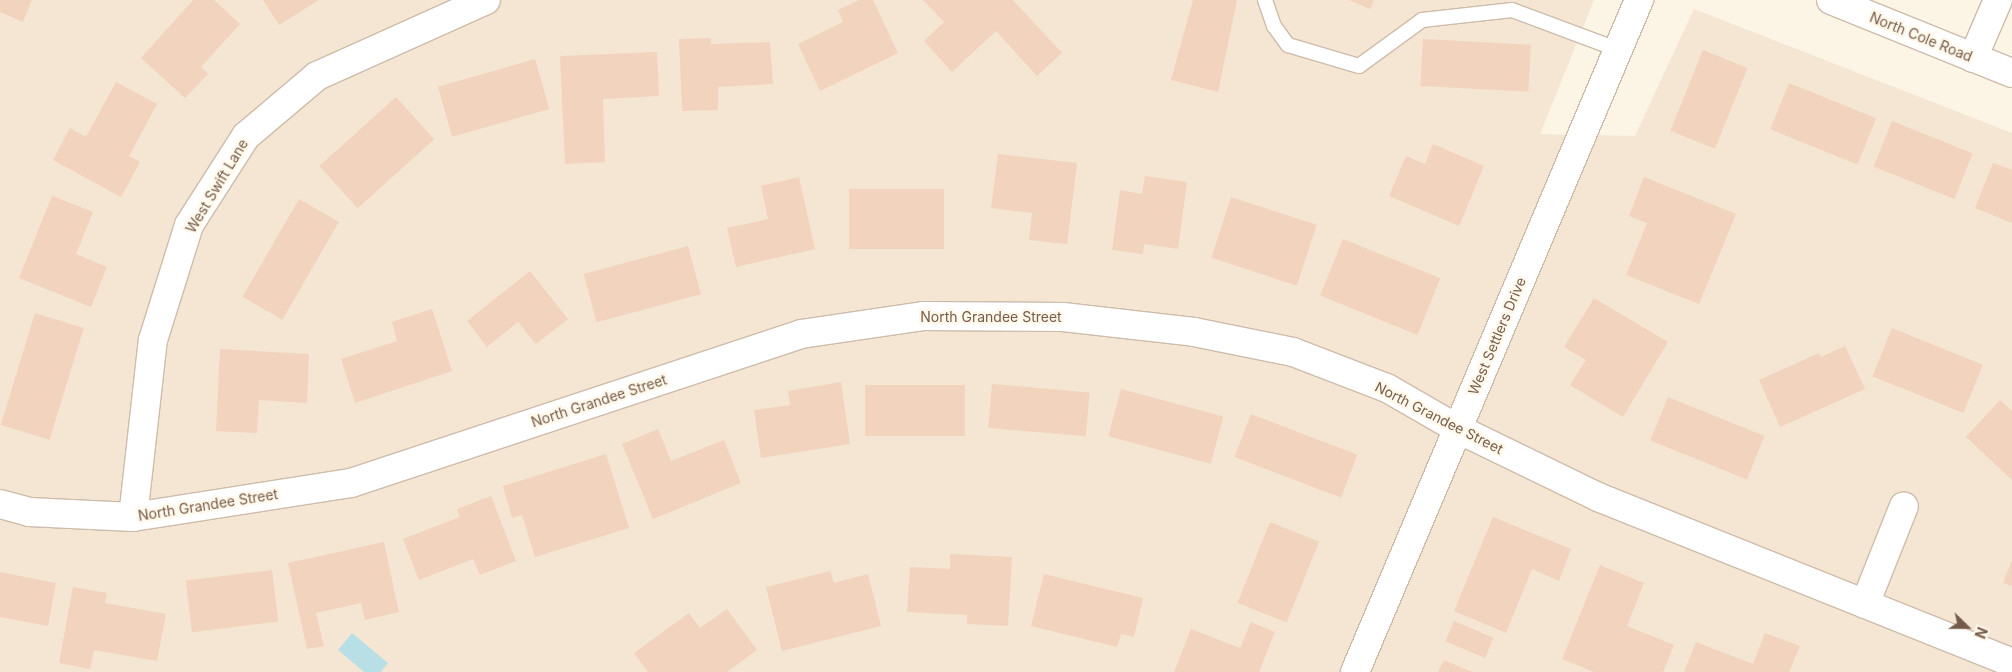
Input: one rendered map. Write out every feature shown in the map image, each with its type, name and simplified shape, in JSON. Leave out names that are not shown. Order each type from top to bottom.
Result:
[{"type":"street","name":"West Swift Lane","points":[[133,517],[153,340],[189,225],[246,136],[317,76],[436,9],[486,0]]},
{"type":"street","name":"West Settlers Drive","points":[[1355,672],[1639,0]]},
{"type":"street","name":"North Cole Road","points":[[1830,0],[2012,73]]},
{"type":"street","points":[[1973,58],[1998,0]]},
{"type":"street","name":"North Grandee Street","points":[[0,504],[29,512],[133,517],[351,483],[801,334],[922,316],[1063,317],[1194,332],[1293,352],[1387,388],[1458,429],[1598,497],[2012,663]]},
{"type":"street","points":[[1865,604],[1904,506]]},
{"type":"lane","points":[[1265,0],[1274,26],[1288,45],[1359,66],[1422,20],[1512,10],[1619,50]]},
{"type":"shaded area","points":[[0,0],[1594,0],[1540,134],[1635,136],[1694,9],[2012,133],[2012,672],[0,672]]},
{"type":"water","points":[[352,633],[388,663],[381,672],[364,672],[338,650]]},
{"type":"building","points":[[0,0],[32,0],[23,22],[0,12]]},
{"type":"building","points":[[193,0],[214,0],[240,24],[201,67],[208,74],[185,98],[141,58]]},
{"type":"building","points":[[263,0],[319,0],[279,25]]},
{"type":"building","points":[[859,0],[873,0],[898,53],[820,91],[798,44],[843,22],[838,10]]},
{"type":"building","points":[[923,0],[1013,0],[1062,53],[1037,76],[996,31],[952,72],[924,41],[944,22]]},
{"type":"building","points":[[1193,0],[1237,0],[1218,92],[1171,80]]},
{"type":"building","points":[[1349,0],[1374,0],[1370,9]]},
{"type":"building","points":[[711,38],[711,44],[770,42],[773,84],[718,87],[718,110],[682,111],[679,39]]},
{"type":"building","points":[[1423,39],[1531,45],[1528,92],[1421,86]]},
{"type":"building","points":[[1703,50],[1748,68],[1715,149],[1670,131]]},
{"type":"building","points":[[657,52],[659,96],[603,99],[605,162],[565,164],[560,56]]},
{"type":"building","points":[[535,59],[549,109],[452,137],[438,87]]},
{"type":"building","points":[[116,82],[157,104],[129,156],[140,162],[121,197],[53,160],[70,128],[86,137]]},
{"type":"building","points":[[1789,83],[1876,118],[1857,165],[1770,129]]},
{"type":"building","points":[[396,97],[434,139],[358,208],[319,166]]},
{"type":"building","points":[[1892,121],[1973,154],[1954,199],[1874,166]]},
{"type":"building","points":[[1433,144],[1484,166],[1459,226],[1389,196],[1406,156],[1425,164]]},
{"type":"building","points":[[998,154],[1077,163],[1067,244],[1029,240],[1032,213],[991,208]]},
{"type":"building","points":[[1993,163],[2012,170],[2012,223],[1975,208]]},
{"type":"building","points":[[1145,176],[1187,182],[1178,249],[1144,244],[1143,254],[1112,250],[1120,190],[1142,194]]},
{"type":"building","points":[[799,177],[815,249],[736,267],[727,228],[768,219],[761,186]]},
{"type":"building","points":[[1644,177],[1736,214],[1699,304],[1626,275],[1647,223],[1629,216]]},
{"type":"building","points":[[849,189],[944,189],[944,249],[849,249]]},
{"type":"building","points":[[52,196],[93,212],[76,254],[107,267],[91,307],[19,278]]},
{"type":"building","points":[[1231,197],[1317,225],[1297,286],[1211,258]]},
{"type":"building","points":[[299,199],[339,222],[282,320],[243,297]]},
{"type":"building","points":[[1343,239],[1440,278],[1418,335],[1320,296]]},
{"type":"building","points":[[688,246],[701,294],[597,322],[584,274]]},
{"type":"building","points":[[530,271],[568,319],[536,344],[518,322],[487,347],[467,321]]},
{"type":"building","points":[[1594,298],[1668,342],[1623,417],[1570,385],[1586,360],[1564,347]]},
{"type":"building","points":[[432,309],[452,371],[355,403],[341,359],[397,341],[392,322]]},
{"type":"building","points":[[35,313],[84,328],[50,440],[1,425]]},
{"type":"building","points":[[1892,328],[1983,365],[1963,413],[1873,376]]},
{"type":"building","points":[[1845,346],[1865,389],[1780,427],[1759,380],[1819,353],[1821,357]]},
{"type":"building","points":[[220,349],[309,354],[307,403],[259,400],[257,433],[216,431]]},
{"type":"building","points":[[841,382],[850,444],[761,458],[754,410],[790,405],[788,391]]},
{"type":"building","points":[[992,384],[1090,393],[1086,436],[988,428]]},
{"type":"building","points":[[865,385],[965,385],[965,436],[865,436]]},
{"type":"building","points":[[1121,389],[1223,416],[1211,464],[1108,436]]},
{"type":"building","points":[[1668,397],[1764,436],[1747,480],[1650,441]]},
{"type":"building","points":[[2000,400],[2012,411],[2012,480],[1966,437]]},
{"type":"building","points":[[1251,414],[1357,455],[1341,498],[1235,457]]},
{"type":"building","points":[[658,429],[671,461],[724,440],[741,483],[653,519],[622,444]]},
{"type":"building","points":[[606,454],[629,528],[535,557],[522,515],[512,518],[503,486]]},
{"type":"building","points":[[491,496],[516,561],[480,575],[473,559],[419,580],[403,539],[460,517],[457,509]]},
{"type":"building","points":[[1493,517],[1571,549],[1559,581],[1532,569],[1506,633],[1454,611]]},
{"type":"building","points":[[1270,522],[1319,542],[1287,623],[1237,603]]},
{"type":"building","points":[[384,542],[399,612],[365,620],[361,603],[316,613],[324,646],[307,649],[288,563]]},
{"type":"building","points":[[950,554],[1012,557],[1008,626],[967,624],[967,615],[907,612],[910,567],[950,569]]},
{"type":"building","points":[[2012,560],[2012,586],[2003,583]]},
{"type":"building","points":[[1600,565],[1644,583],[1627,626],[1674,645],[1663,672],[1594,672],[1562,659]]},
{"type":"building","points":[[272,570],[278,622],[192,632],[186,581]]},
{"type":"building","points":[[830,571],[834,583],[868,574],[881,626],[782,651],[766,587]]},
{"type":"building","points":[[0,572],[56,583],[48,626],[0,617]]},
{"type":"building","points":[[1044,574],[1143,598],[1134,637],[1121,634],[1117,647],[1031,626]]},
{"type":"building","points":[[73,587],[107,593],[105,603],[166,614],[157,661],[94,650],[90,669],[59,663]]},
{"type":"building","points":[[727,609],[757,650],[727,672],[648,672],[634,653],[689,613],[700,628]]},
{"type":"building","points":[[1454,621],[1494,638],[1485,658],[1445,641]]},
{"type":"building","points":[[1251,622],[1275,632],[1259,672],[1174,672],[1191,629],[1240,648]]},
{"type":"building","points":[[1765,633],[1800,646],[1789,672],[1684,672],[1696,642],[1753,664]]},
{"type":"building","points":[[1444,660],[1472,672],[1438,672]]}]
